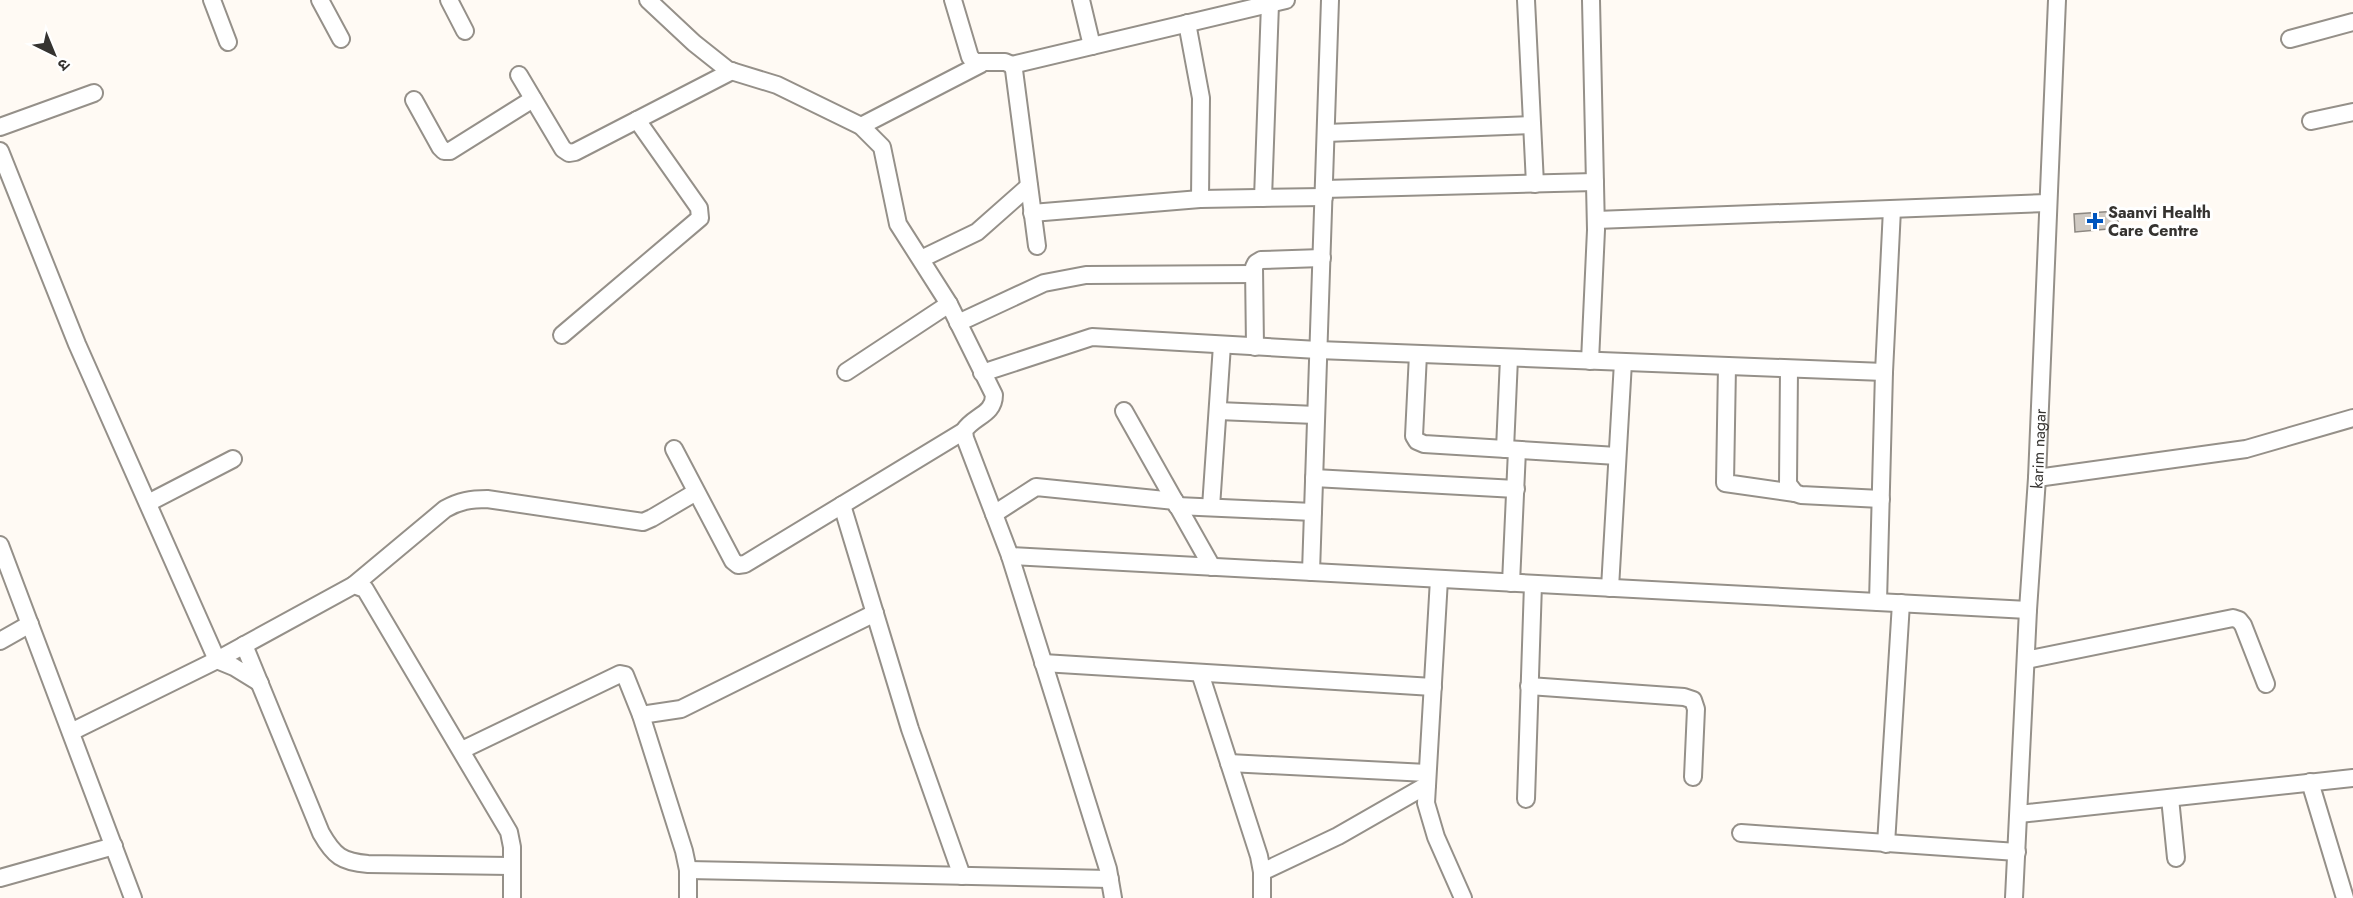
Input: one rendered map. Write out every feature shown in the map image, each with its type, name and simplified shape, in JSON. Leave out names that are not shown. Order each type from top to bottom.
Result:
[{"type":"street","points":[[212,0],[228,42]]},
{"type":"street","points":[[320,0],[341,39]]},
{"type":"street","points":[[449,0],[465,31]]},
{"type":"street","points":[[648,0],[694,43],[728,70],[777,85],[861,126],[882,147],[898,224],[949,304],[994,395],[994,403],[989,410],[968,424],[964,431],[745,564],[738,565],[733,561],[674,449]]},
{"type":"street","points":[[953,0],[970,57],[981,64]]},
{"type":"street","points":[[1081,0],[1092,46]]},
{"type":"street","points":[[1311,572],[1330,0]]},
{"type":"street","points":[[1526,0],[1535,183]]},
{"type":"street","points":[[1590,361],[1596,220],[1591,0]]},
{"type":"street","name":"karim nagar","points":[[2014,898],[2037,478],[2057,0]]},
{"type":"street","points":[[861,126],[981,64],[1005,62],[1012,65],[1187,23],[1236,6],[1278,2],[1263,198]]},
{"type":"street","points":[[2290,39],[2353,22]]},
{"type":"street","points":[[1187,23],[1200,98],[1200,199]]},
{"type":"street","points":[[1012,65],[1037,246]]},
{"type":"street","points":[[519,75],[563,149],[569,153],[575,152],[732,71]]},
{"type":"street","points":[[0,128],[94,93]]},
{"type":"street","points":[[414,99],[440,147],[450,151],[533,99]]},
{"type":"street","points":[[2311,120],[2353,112]]},
{"type":"street","points":[[562,335],[700,218],[699,208],[637,120]]},
{"type":"street","points":[[1326,133],[1532,124]]},
{"type":"street","points":[[0,151],[77,344],[217,660],[234,667],[260,683]]},
{"type":"street","points":[[1032,213],[1200,199],[1594,182]]},
{"type":"street","points":[[921,259],[977,232],[1029,186]]},
{"type":"street","points":[[1596,220],[2048,203]]},
{"type":"street","points":[[1878,602],[1884,372],[1892,209]]},
{"type":"street","points":[[1255,346],[1254,274],[1256,262],[1322,258]]},
{"type":"street","points":[[958,323],[1044,284],[1086,275],[1254,274]]},
{"type":"street","points":[[846,372],[949,304]]},
{"type":"street","points":[[982,373],[1092,337],[1318,350],[1884,372]]},
{"type":"street","points":[[1211,507],[1222,345]]},
{"type":"street","points":[[1418,354],[1414,436],[1417,441],[1424,444],[1617,456]]},
{"type":"street","points":[[1509,358],[1511,449],[1516,489],[1511,583]]},
{"type":"street","points":[[1610,588],[1623,362]]},
{"type":"street","points":[[1727,366],[1725,483],[1796,493],[1881,499]]},
{"type":"street","points":[[1789,369],[1788,484],[1796,493]]},
{"type":"street","points":[[1124,411],[1212,567]]},
{"type":"street","points":[[1218,411],[1316,415]]},
{"type":"street","points":[[2037,478],[2246,449],[2353,418]]},
{"type":"street","points":[[964,431],[1010,556],[1110,879],[1113,898]]},
{"type":"street","points":[[148,503],[233,459]]},
{"type":"street","points":[[1314,478],[1516,489]]},
{"type":"street","points":[[994,514],[1036,487],[1211,507],[1313,512]]},
{"type":"street","points":[[71,732],[217,660],[354,585],[445,509],[457,502],[487,499],[643,522],[696,492]]},
{"type":"street","points":[[842,505],[910,729],[962,876]]},
{"type":"street","points":[[0,545],[133,898]]},
{"type":"street","points":[[1010,556],[2028,610]]},
{"type":"street","points":[[1439,579],[1426,803],[1430,820],[1463,898]]},
{"type":"street","points":[[1526,799],[1533,584]]},
{"type":"street","points":[[354,585],[365,589],[509,832],[512,847],[512,898]]},
{"type":"street","points":[[1886,844],[1901,603]]},
{"type":"street","points":[[641,716],[681,709],[875,613]]},
{"type":"street","points":[[2026,660],[2233,618],[2239,620],[2243,625],[2265,684]]},
{"type":"street","points":[[0,641],[30,624]]},
{"type":"street","points":[[244,645],[321,833],[339,857],[353,863],[368,864],[512,866]]},
{"type":"street","points":[[1043,663],[1433,687]]},
{"type":"street","points":[[1200,673],[1262,872],[1262,898]]},
{"type":"street","points":[[462,750],[620,674],[625,675],[641,716],[684,851],[688,870],[688,898]]},
{"type":"street","points":[[1529,686],[1684,697],[1693,700],[1696,709],[1693,777]]},
{"type":"street","points":[[1229,763],[1427,779]]},
{"type":"street","points":[[2019,814],[2353,778]]},
{"type":"street","points":[[1262,872],[1338,836],[1427,779]]},
{"type":"street","points":[[2310,782],[2345,898]]},
{"type":"street","points":[[2170,798],[2176,858]]},
{"type":"street","points":[[1741,833],[2017,852]]},
{"type":"street","points":[[0,878],[114,846]]},
{"type":"street","points":[[688,870],[1110,879]]},
{"type":"building","points":[[2117,211],[2119,228],[2075,232],[2074,214]]},
{"type":"place","name":"Saanvi Health Care Centre","points":[[2095,221]]}]
